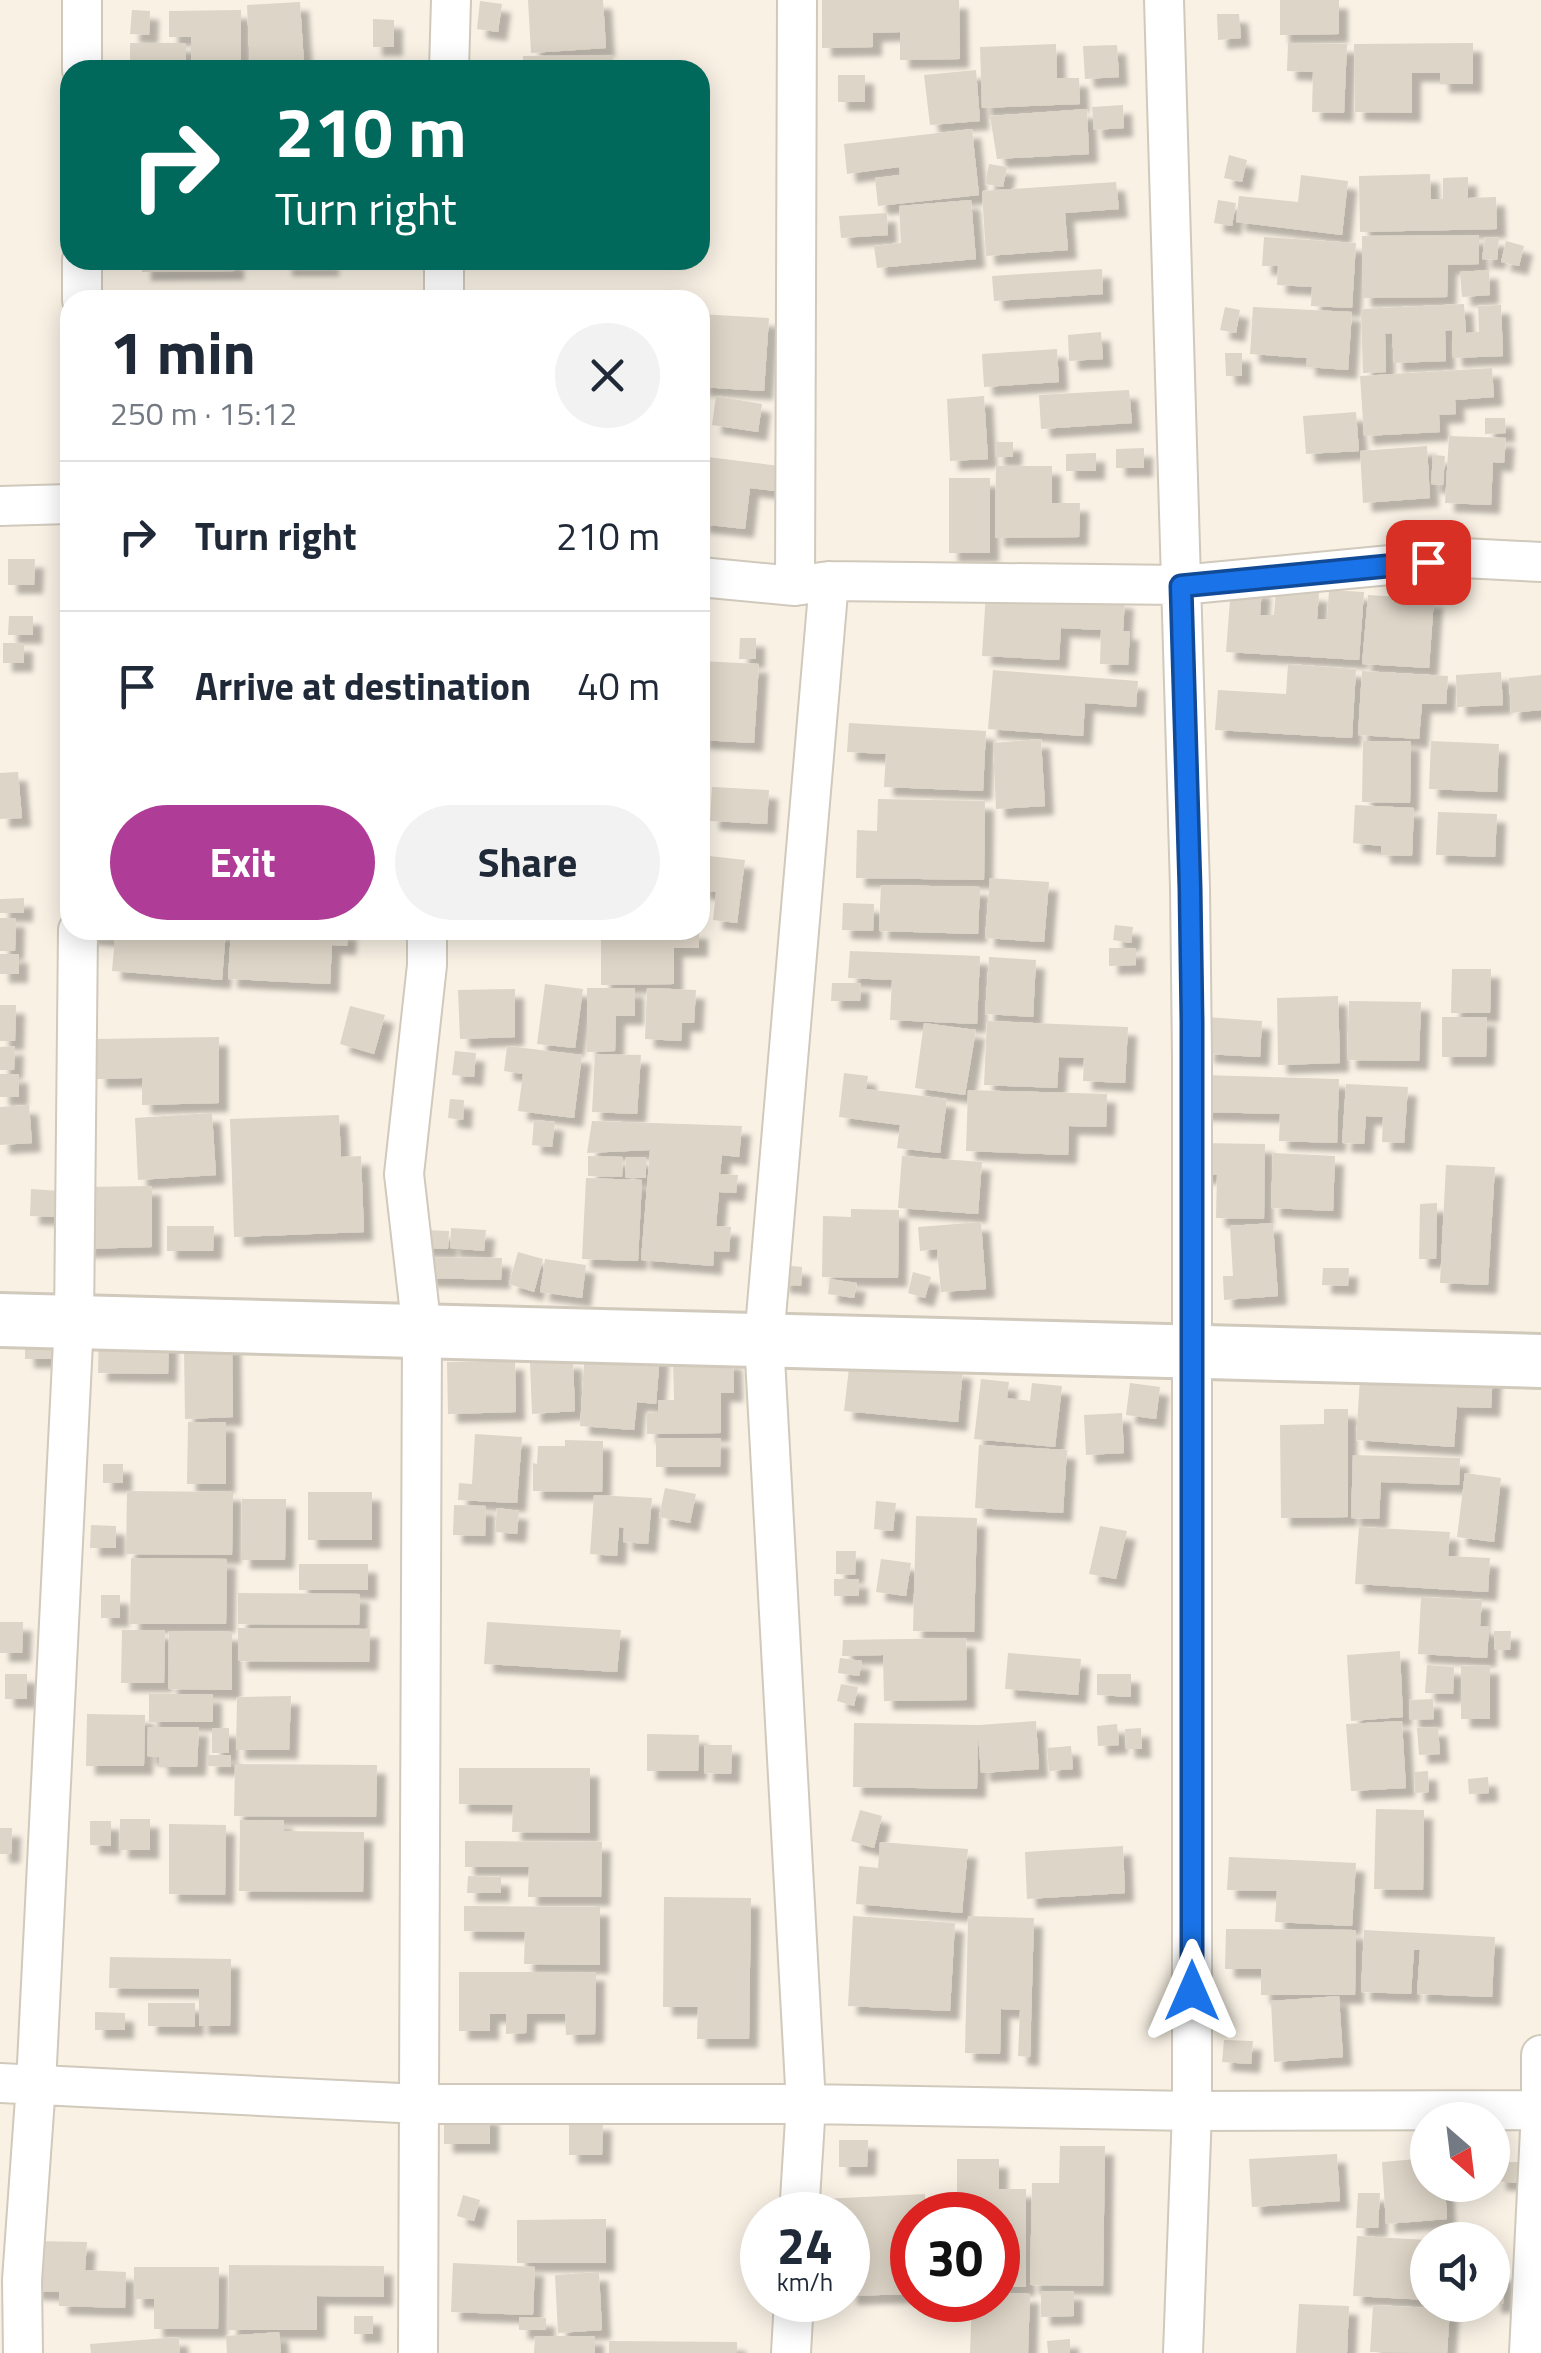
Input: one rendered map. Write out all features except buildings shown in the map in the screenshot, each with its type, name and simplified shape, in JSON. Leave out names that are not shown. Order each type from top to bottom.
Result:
[{"type":"street","points":[[82,0],[82,60]]},
{"type":"street","points":[[449,60],[451,0]]},
{"type":"street","points":[[797,0],[812,583],[764,1340],[806,2104],[800,2192]]},
{"type":"street","points":[[1164,0],[1190,888],[1192,2111],[1183,2353]]},
{"type":"street","points":[[0,506],[60,504]]},
{"type":"street","points":[[710,578],[812,583],[1181,586],[1463,558],[1541,562]]},
{"type":"street","points":[[23,2353],[18,2083],[74,1322],[78,940]]},
{"type":"street","points":[[418,2353],[422,1331],[404,1174],[427,940]]},
{"type":"street","points":[[0,1320],[1541,1361]]},
{"type":"street","points":[[1529,2353],[1541,2055]]},
{"type":"street","points":[[18,2083],[420,2104],[1541,2110]]},
{"type":"street","points":[[791,2353],[793,2322]]},
{"type":"route","points":[[1192,1991],[1192,1022],[1181,586],[1428,562]]}]
